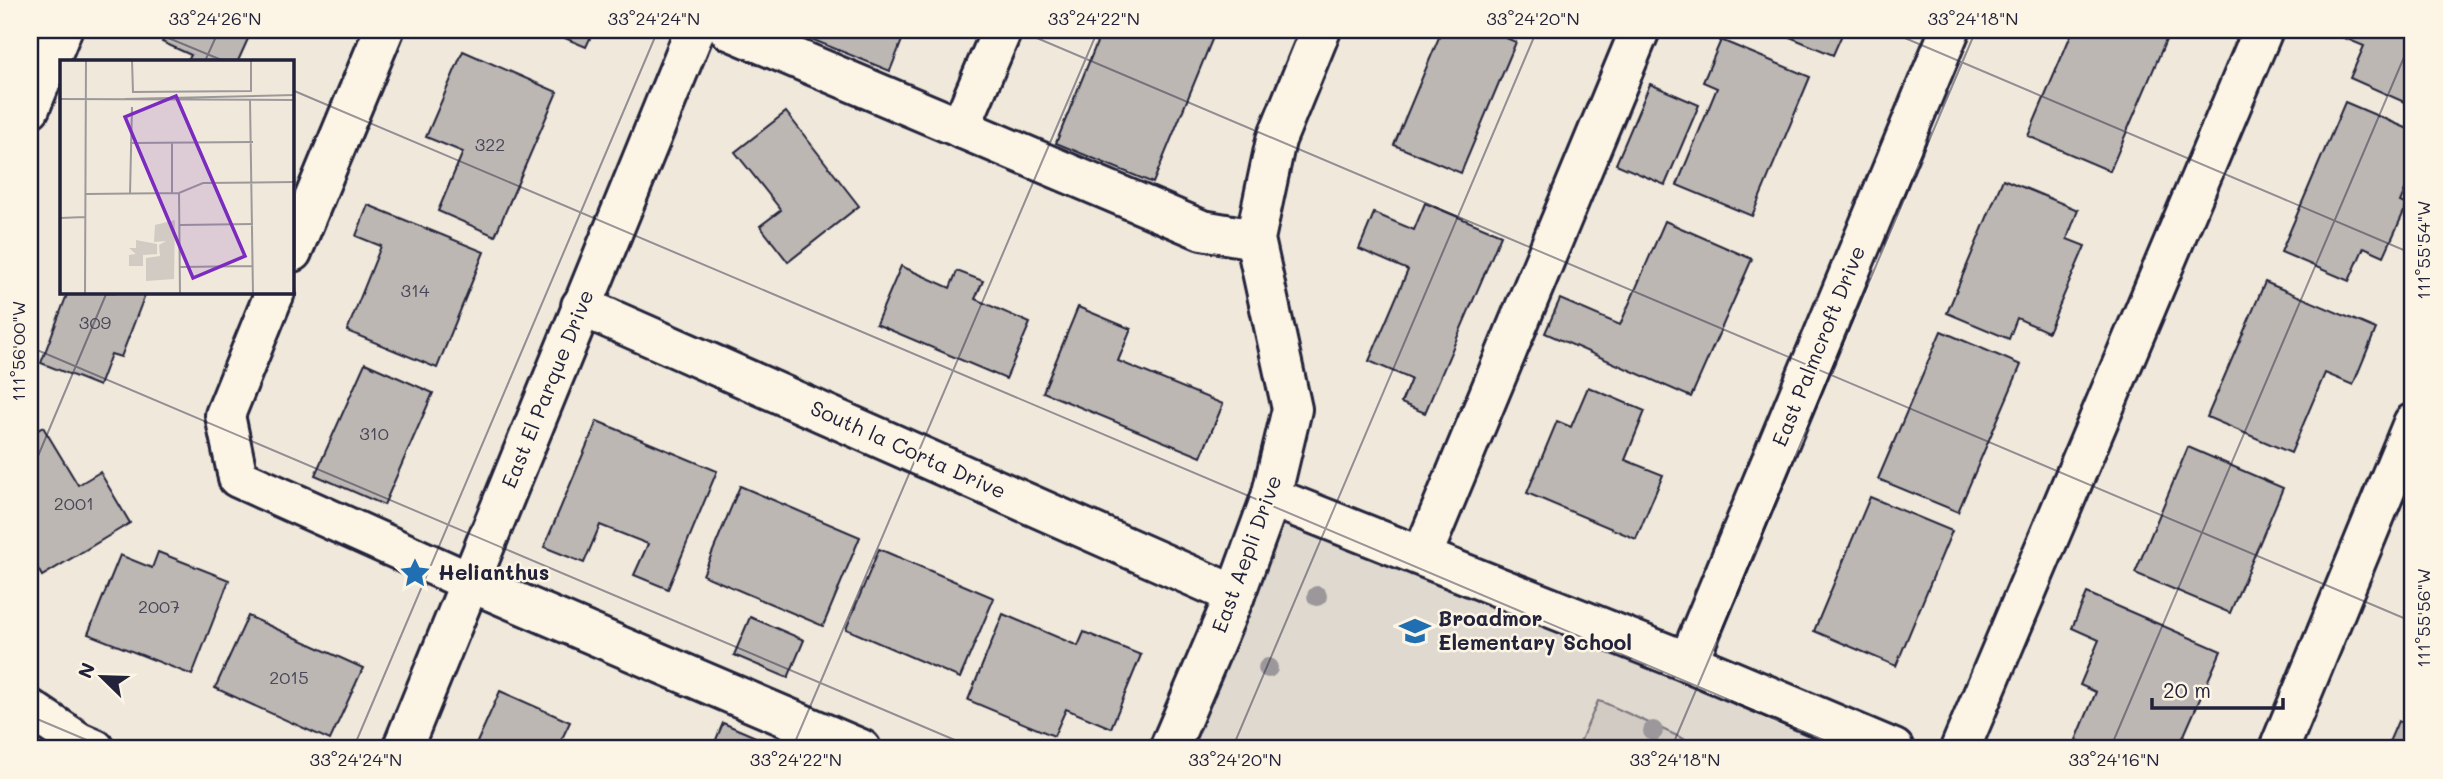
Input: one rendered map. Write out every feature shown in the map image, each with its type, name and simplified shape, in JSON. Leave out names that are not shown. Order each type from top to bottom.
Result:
[{"type":"street","points":[[30,108],[62,30]]},
{"type":"street","points":[[294,246],[384,30]]},
{"type":"street","name":"East El Parque Drive","points":[[402,749],[695,30]]},
{"type":"street","points":[[729,30],[1202,230],[1255,239]]},
{"type":"street","points":[[960,128],[1002,30]]},
{"type":"street","name":"East Aepli Drive","points":[[1170,749],[1235,595],[1271,497],[1292,409],[1255,239],[1276,140],[1321,30]]},
{"type":"street","points":[[1422,556],[1640,30]]},
{"type":"street","name":"East Palmcroft Drive","points":[[1688,662],[1950,30]]},
{"type":"street","points":[[1961,749],[2263,30]]},
{"type":"street","points":[[274,294],[225,415],[238,478],[470,582],[861,749]]},
{"type":"street","name":"South la Corta Drive","points":[[581,306],[1235,595]]},
{"type":"street","points":[[2279,749],[2413,423]]},
{"type":"street","points":[[1271,497],[1688,662],[1894,749]]},
{"type":"street","points":[[30,709],[79,742],[95,749]]},
{"type":"shaded area","name":"Broadmor Elementary School","points":[[1271,497],[1894,749],[1170,749]]},
{"type":"shaded area","points":[[1598,701],[1605,703],[1706,749],[1577,749]]},
{"type":"building","points":[[168,30],[252,30],[238,60],[188,60],[191,55],[162,42]]},
{"type":"building","points":[[546,30],[594,30],[586,47]]},
{"type":"building","points":[[814,30],[906,30],[890,71],[811,39]]},
{"type":"building","points":[[1102,30],[1216,30],[1153,183],[1056,143]]},
{"type":"building","points":[[1442,30],[1487,30],[1516,42],[1461,173],[1394,145]]},
{"type":"building","points":[[1773,30],[1844,30],[1833,55]]},
{"type":"building","points":[[2073,30],[2162,30],[2169,33],[2110,171],[2028,136]]},
{"type":"building","points":[[2413,30],[2413,106],[2350,78],[2364,46],[2330,32]]},
{"type":"building","points":[[1721,40],[1810,77],[1752,216],[1677,185],[1717,88],[1703,82]]},
{"type":"building","points":[[463,51],[557,92],[495,236],[438,211],[463,152],[426,137]]},
{"type":"building","points":[[1650,84],[1699,105],[1665,185],[1616,164]]},
{"type":"building","points":[[2345,102],[2413,131],[2413,171],[2400,202],[2407,205],[2384,256],[2364,247],[2349,281],[2281,252]]},
{"type":"building","points":[[786,112],[859,206],[788,262],[760,226],[781,210],[735,152]]},
{"type":"building","points":[[2003,179],[2078,210],[2067,239],[2085,246],[2048,332],[2017,318],[2009,339],[1947,313]]},
{"type":"building","points":[[1425,203],[1501,235],[1425,413],[1401,403],[1411,379],[1369,361],[1408,270],[1359,249],[1374,213],[1414,230]]},
{"type":"building","points":[[368,205],[484,252],[437,368],[347,331],[381,246],[356,236]]},
{"type":"building","points":[[1665,221],[1752,259],[1691,397],[1545,333],[1560,299],[1620,325]]},
{"type":"building","points":[[901,266],[950,288],[957,271],[983,281],[975,299],[1030,323],[1006,379],[876,324]]},
{"type":"building","points":[[2265,282],[2376,329],[2353,385],[2325,373],[2291,453],[2207,417]]},
{"type":"building","points":[[67,294],[145,294],[121,357],[111,354],[99,386],[41,363]]},
{"type":"building","points":[[1078,307],[1131,329],[1118,361],[1223,404],[1201,457],[1043,392]]},
{"type":"building","points":[[1941,331],[2021,365],[1958,512],[1878,479]]},
{"type":"building","points":[[365,363],[433,393],[384,505],[315,475]]},
{"type":"building","points":[[1588,387],[1645,411],[1625,460],[1663,475],[1636,539],[1527,493],[1557,421],[1571,427]]},
{"type":"building","points":[[597,421],[717,471],[668,589],[634,575],[648,544],[600,525],[584,563],[544,547]]},
{"type":"building","points":[[43,427],[78,485],[100,472],[130,523],[42,576],[30,555],[30,435]]},
{"type":"building","points":[[2188,447],[2283,488],[2230,613],[2135,573]]},
{"type":"building","points":[[740,486],[860,537],[823,626],[703,575]]},
{"type":"building","points":[[1870,497],[1952,531],[1896,666],[1814,631]]},
{"type":"building","points":[[879,549],[994,598],[960,678],[846,629]]},
{"type":"building","points":[[158,552],[229,580],[192,675],[88,634],[120,555],[152,568]]},
{"type":"building","points":[[2087,593],[2221,651],[2178,749],[2097,749],[2076,740],[2096,692],[2080,685],[2099,640],[2072,628]]},
{"type":"building","points":[[1003,614],[1078,646],[1084,632],[1141,655],[1111,728],[1066,709],[1054,736],[968,700]]},
{"type":"building","points":[[248,616],[363,668],[330,740],[215,688]]},
{"type":"building","points":[[750,617],[804,640],[788,678],[734,655]]},
{"type":"building","points":[[500,691],[570,722],[557,749],[474,749]]},
{"type":"building","points":[[2398,721],[2413,727],[2413,749],[2386,749]]},
{"type":"building","points":[[723,723],[765,741],[761,749],[712,749]]},
{"type":"place","name":"Helianthus","points":[[415,573]]},
{"type":"place","name":"Broadmor Elementary School","points":[[1415,631]]}]
